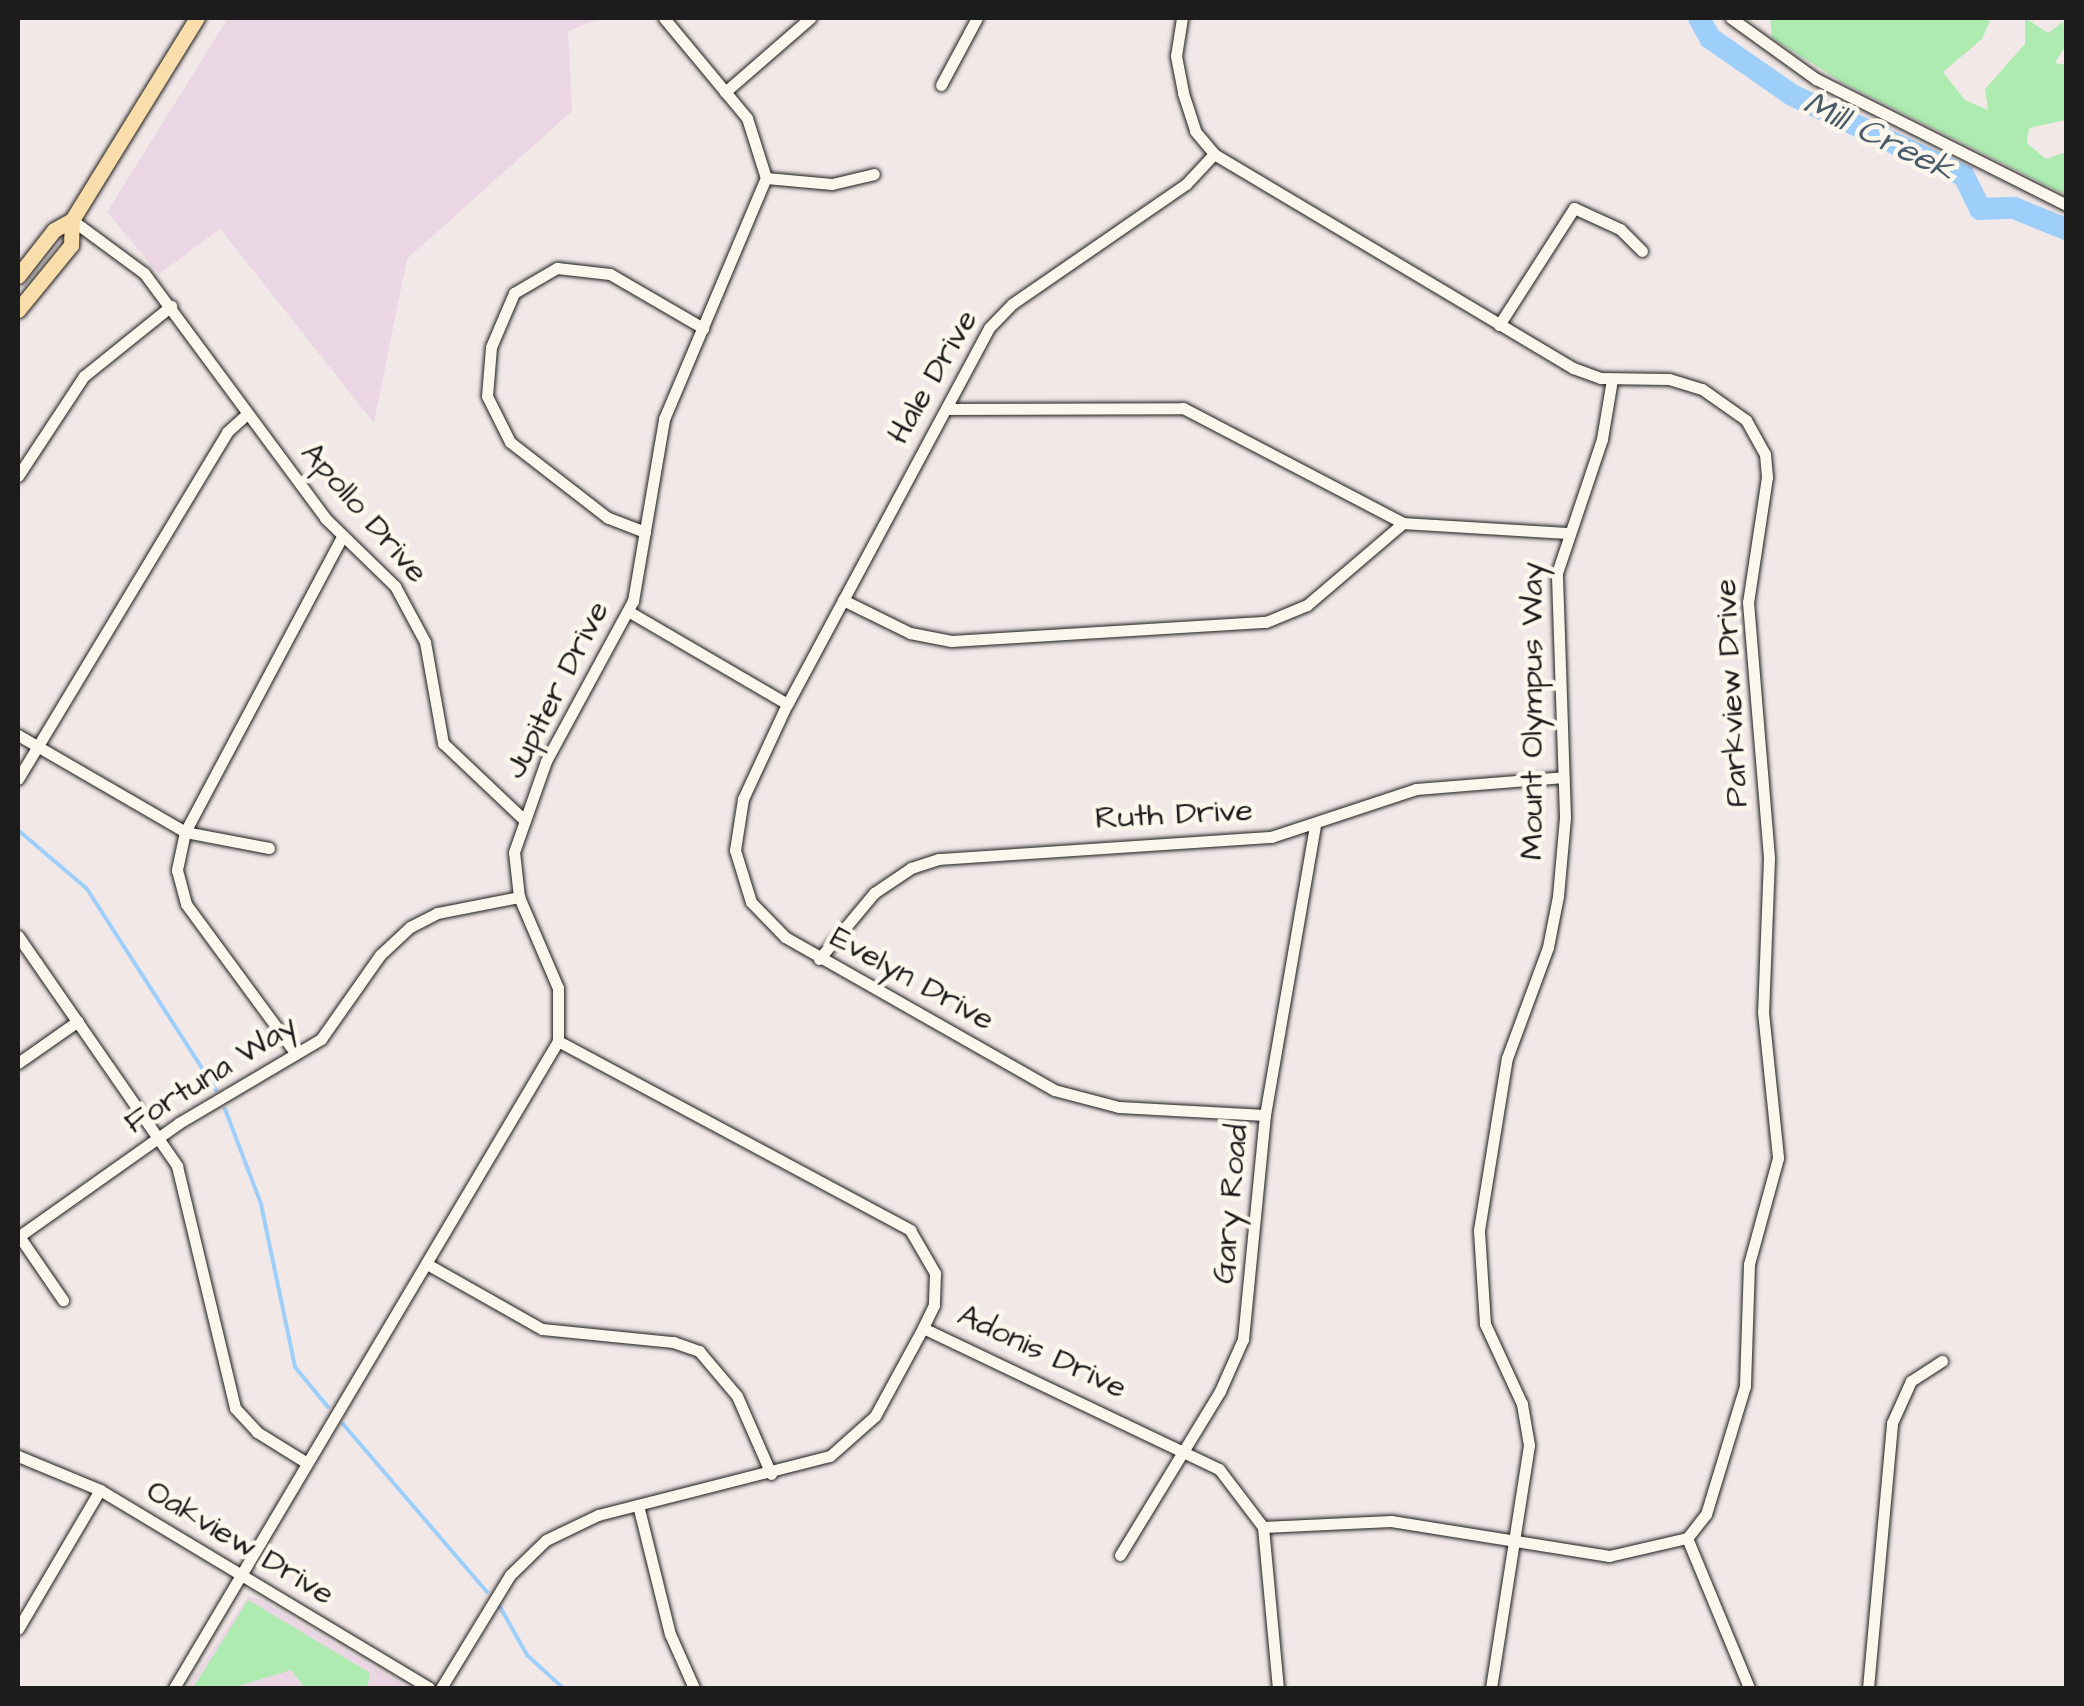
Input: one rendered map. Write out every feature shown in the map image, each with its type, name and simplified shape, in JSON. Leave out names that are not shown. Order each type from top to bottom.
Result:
[{"type":"main road","points":[[18,276],[54,230],[72,220],[197,18]]},
{"type":"main road","points":[[18,310],[71,245],[72,220]]},
{"type":"street","points":[[664,18],[754,130],[766,178],[832,184],[874,174]]},
{"type":"street","points":[[724,92],[810,18]]},
{"type":"street","points":[[941,85],[978,18]]},
{"type":"street","name":"Parkview Drive","points":[[1182,18],[1176,56],[1183,93],[1195,131],[1214,154],[1572,368],[1612,379],[1669,379],[1702,389],[1746,420],[1767,464],[1748,602],[1768,842],[1762,1012],[1778,1158],[1749,1264],[1745,1386],[1706,1514],[1686,1538]]},
{"type":"street","points":[[1730,18],[1816,79],[2066,205]]},
{"type":"street","name":"Hale Drive","points":[[787,704],[1003,311],[1186,184],[1214,154]]},
{"type":"street","name":"Jupiter Drive","points":[[558,1041],[558,988],[519,896],[513,866],[524,820],[559,734],[628,611],[646,532],[664,419],[766,178]]},
{"type":"street","points":[[1498,325],[1574,208],[1620,229],[1642,251]]},
{"type":"street","name":"Apollo Drive","points":[[72,220],[128,258],[171,306],[247,414],[342,537],[389,578],[416,618],[444,744],[524,820]]},
{"type":"street","points":[[646,532],[608,518],[510,442],[487,396],[491,347],[514,292],[557,268],[610,274],[702,328]]},
{"type":"street","points":[[18,476],[84,376],[171,306]]},
{"type":"street","name":"Mount Olympus Way","points":[[1491,1688],[1496,1628],[1517,1538],[1528,1431],[1485,1324],[1478,1240],[1507,1058],[1551,934],[1564,777],[1556,584],[1566,533],[1599,450],[1612,379]]},
{"type":"street","points":[[946,409],[1183,408],[1403,523],[1566,533]]},
{"type":"street","points":[[18,780],[227,432],[247,414]]},
{"type":"street","points":[[844,600],[910,633],[941,640],[1266,622],[1308,605],[1403,523]]},
{"type":"street","points":[[296,1054],[186,904],[176,870],[185,832],[342,537]]},
{"type":"street","points":[[628,611],[787,704]]},
{"type":"street","name":"Evelyn Drive","points":[[787,704],[740,810],[737,865],[745,892],[765,921],[820,959],[1066,1095],[1118,1107],[1266,1115]]},
{"type":"street","points":[[18,735],[185,832],[269,848]]},
{"type":"street","name":"Ruth Drive","points":[[820,959],[862,903],[926,862],[1254,839],[1315,828],[1434,786],[1564,777]]},
{"type":"street","name":"Gary Road","points":[[1120,1555],[1229,1374],[1248,1321],[1266,1115],[1315,828]]},
{"type":"street","name":"Fortuna Way","points":[[18,1236],[159,1138],[296,1054],[335,1025],[380,956],[410,927],[438,913],[519,896]]},
{"type":"street","points":[[18,936],[159,1138],[182,1178],[230,1398],[248,1425],[307,1462]]},
{"type":"street","points":[[18,1063],[78,1021]]},
{"type":"street","points":[[174,1688],[558,1041]]},
{"type":"street","name":"Adonis Drive","points":[[558,1041],[910,1230],[935,1272],[934,1305],[923,1328],[1184,1449],[1230,1480],[1263,1527],[1278,1688]]},
{"type":"street","points":[[18,1236],[63,1300]]},
{"type":"street","points":[[427,1264],[542,1329],[673,1342],[699,1351],[737,1396],[771,1474]]},
{"type":"street","points":[[440,1688],[499,1590],[534,1549],[584,1519],[830,1456],[860,1433],[881,1407],[923,1328]]},
{"type":"street","points":[[1868,1688],[1892,1423],[1912,1381],[1942,1361]]},
{"type":"street","name":"Oakview Drive","points":[[18,1456],[100,1490],[429,1688]]},
{"type":"street","points":[[18,1629],[100,1490]]},
{"type":"street","points":[[638,1506],[670,1634],[694,1688]]},
{"type":"street","points":[[1263,1527],[1392,1521],[1517,1538],[1609,1556],[1686,1538],[1744,1662],[1749,1688]]},
{"type":"shaded area","points":[[228,18],[602,18],[568,31],[572,111],[407,259],[374,423],[220,229],[159,274],[107,212]]},
{"type":"shaded area","points":[[248,1596],[261,1600],[408,1688],[187,1688]]},
{"type":"green space","points":[[1770,18],[1991,18],[1982,39],[1943,72],[1965,100],[1988,110],[1985,89],[2025,44],[2025,18],[2048,33],[2063,22],[2066,45],[2055,63],[2066,65],[2066,120],[2029,128],[2027,143],[2046,159],[2066,152],[2066,195],[1843,83],[1772,38]]},
{"type":"green space","points":[[248,1600],[370,1673],[367,1688],[305,1688],[291,1670],[232,1688],[193,1688]]},
{"type":"waterway","name":"Mill Creek","points":[[1699,18],[1710,38],[1792,95],[1964,176],[1980,209],[2014,208],[2066,229]]},
{"type":"waterway","points":[[18,830],[87,889],[216,1090]]},
{"type":"waterway","points":[[225,1109],[261,1204],[295,1367],[328,1407]]},
{"type":"waterway","points":[[343,1424],[487,1592]]},
{"type":"waterway","points":[[500,1607],[527,1655],[563,1688]]}]
